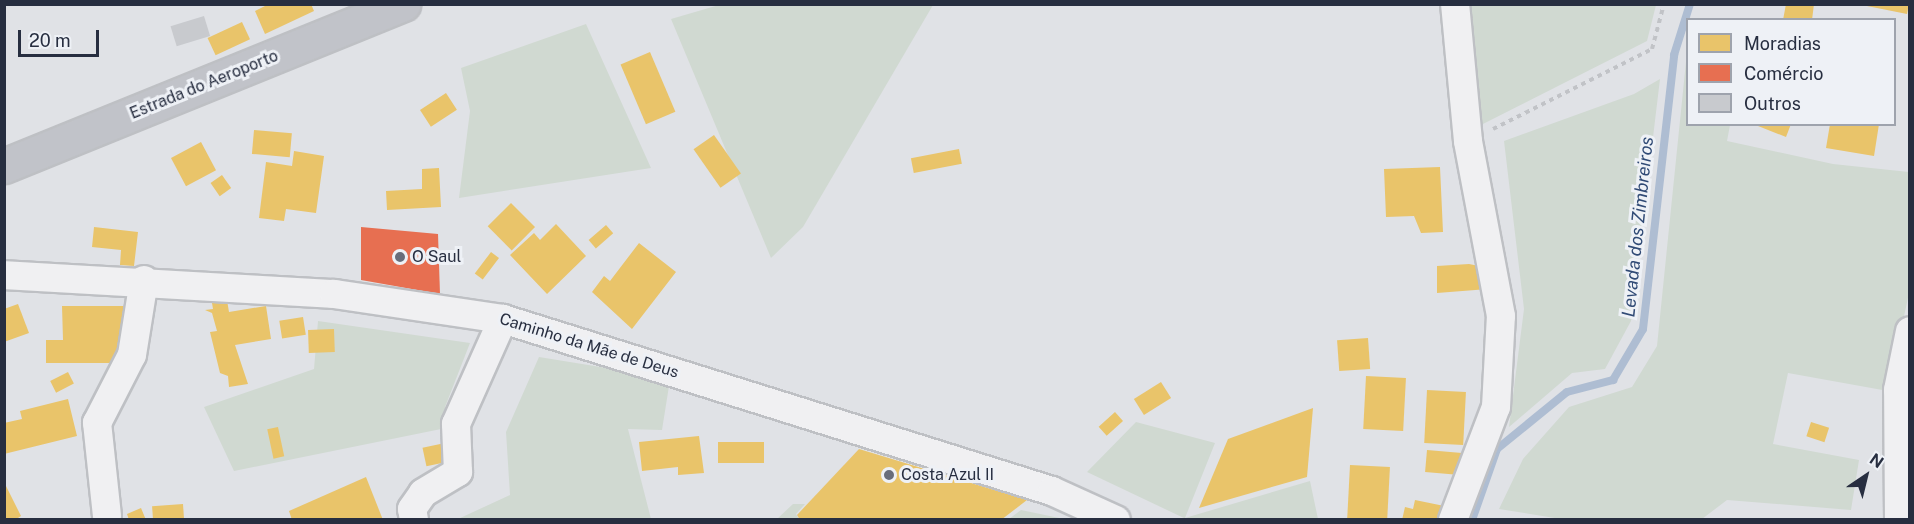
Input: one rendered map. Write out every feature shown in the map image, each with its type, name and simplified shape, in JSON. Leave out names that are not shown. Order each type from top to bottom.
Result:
[{"type":"main road","name":"Estrada do Aeroporto","points":[[4,166],[403,4]]},
{"type":"street","points":[[1454,519],[1496,407],[1501,316],[1468,141],[1455,4]]},
{"type":"street","name":"Caminho da Mãe de Deus","points":[[4,275],[144,280],[334,294],[503,319],[1052,491],[1116,519]]},
{"type":"street","points":[[107,516],[97,423],[132,355],[144,280]]},
{"type":"street","points":[[414,519],[412,509],[423,493],[458,472],[456,424],[503,319]]},
{"type":"street","points":[[1899,519],[1904,436],[1898,390],[1910,331]]},
{"type":"path","points":[[1468,141],[1652,49],[1664,4]]},
{"type":"shaded area","points":[[719,5],[933,5],[803,227],[771,258],[671,19]]},
{"type":"shaded area","points":[[1467,5],[1656,5],[1647,41],[1475,128]]},
{"type":"shaded area","points":[[586,24],[651,168],[459,198],[470,111],[461,68]]},
{"type":"shaded area","points":[[1686,62],[1686,126],[1730,126],[1727,141],[1833,164],[1909,172],[1909,293],[1888,391],[1788,373],[1773,444],[1859,460],[1851,510],[1727,500],[1702,519],[1567,520],[1499,509],[1523,459],[1569,407],[1632,387],[1657,346]]},
{"type":"shaded area","points":[[1660,79],[1631,321],[1605,369],[1572,373],[1509,427],[1524,309],[1504,141],[1634,94]]},
{"type":"shaded area","points":[[318,321],[470,343],[445,407],[446,428],[234,471],[204,407],[314,369]]},
{"type":"shaded area","points":[[539,357],[619,370],[669,386],[662,430],[628,429],[651,519],[458,519],[510,495],[506,432]]},
{"type":"shaded area","points":[[1136,422],[1215,443],[1185,518],[1310,481],[1318,519],[1186,519],[1087,472]]},
{"type":"shaded area","points":[[793,504],[805,504],[796,514],[799,519],[777,519]]},
{"type":"shaded area","points":[[1021,510],[1064,519],[1009,519]]},
{"type":"building: Moradias","points":[[269,4],[311,4],[314,11],[265,34],[255,11]]},
{"type":"building: Moradias","points":[[1786,4],[1814,4],[1812,18],[1783,18]]},
{"type":"building: Moradias","points":[[1857,4],[1909,4],[1907,14]]},
{"type":"building: Moradias","points":[[242,22],[250,39],[216,55],[208,38]]},
{"type":"building: Moradias","points":[[650,52],[675,112],[646,124],[621,65]]},
{"type":"building: Moradias","points":[[446,93],[457,110],[431,127],[420,110]]},
{"type":"building: Moradias","points":[[1758,126],[1790,126],[1786,137]]},
{"type":"building: Moradias","points":[[1830,126],[1879,126],[1874,156],[1826,148]]},
{"type":"building: Moradias","points":[[254,130],[292,133],[290,157],[252,154]]},
{"type":"building: Moradias","points":[[714,135],[741,174],[720,188],[694,149]]},
{"type":"building: Moradias","points":[[201,142],[216,170],[186,186],[171,158]]},
{"type":"building: Moradias","points":[[959,149],[962,164],[914,173],[911,158]]},
{"type":"building: Moradias","points":[[294,151],[324,156],[316,213],[286,209],[284,221],[259,218],[266,162],[292,166]]},
{"type":"building: Moradias","points":[[1440,167],[1443,232],[1421,233],[1414,216],[1386,217],[1384,169]]},
{"type":"building: Moradias","points":[[439,168],[441,207],[387,210],[386,191],[422,189],[422,169]]},
{"type":"building: Moradias","points":[[222,175],[231,188],[220,196],[211,183]]},
{"type":"building: Moradias","points":[[511,203],[535,227],[512,250],[488,226]]},
{"type":"building: Moradias","points":[[556,224],[586,256],[547,294],[510,255],[534,233],[540,240]]},
{"type":"building: Moradias","points":[[606,225],[613,233],[596,248],[589,240]]},
{"type":"building: Moradias","points":[[94,227],[138,232],[134,266],[120,265],[121,250],[92,247]]},
{"type":"building: Moradias","points":[[639,243],[676,272],[632,329],[592,292],[604,276],[610,281]]},
{"type":"building: Moradias","points":[[491,252],[499,258],[483,280],[475,274]]},
{"type":"building: Moradias","points":[[1469,264],[1479,266],[1488,289],[1437,293],[1437,266]]},
{"type":"building: Moradias","points":[[227,300],[229,312],[266,306],[271,339],[235,345],[248,384],[229,387],[228,376],[220,373],[210,332],[217,331],[212,313],[205,310],[213,309],[212,303]]},
{"type":"building: Moradias","points":[[18,304],[29,333],[4,342],[4,309]]},
{"type":"building: Moradias","points":[[62,306],[125,306],[125,363],[46,363],[46,340],[63,340]]},
{"type":"building: Moradias","points":[[303,317],[306,335],[282,339],[279,321]]},
{"type":"building: Moradias","points":[[334,329],[335,352],[309,353],[308,330]]},
{"type":"building: Moradias","points":[[1368,338],[1370,369],[1339,371],[1337,340]]},
{"type":"building: Moradias","points":[[68,372],[74,384],[56,393],[50,381]]},
{"type":"building: Moradias","points":[[1366,376],[1406,378],[1403,431],[1363,429]]},
{"type":"building: Moradias","points":[[1161,382],[1171,398],[1144,415],[1134,399]]},
{"type":"building: Moradias","points":[[1427,390],[1466,392],[1463,445],[1424,443]]},
{"type":"building: Moradias","points":[[68,399],[77,436],[4,454],[4,423],[22,419],[20,411]]},
{"type":"building: Moradias","points":[[1313,408],[1307,477],[1199,508],[1228,439]]},
{"type":"building: Moradias","points":[[1115,412],[1123,421],[1107,436],[1099,427]]},
{"type":"building: Moradias","points":[[1811,422],[1829,428],[1824,442],[1806,436]]},
{"type":"building: Moradias","points":[[278,427],[284,456],[273,459],[267,429]]},
{"type":"building: Moradias","points":[[699,436],[704,473],[678,475],[678,467],[642,471],[639,442]]},
{"type":"building: Moradias","points":[[718,442],[764,442],[764,463],[718,463]]},
{"type":"building: Moradias","points":[[445,443],[449,462],[426,466],[423,448]]},
{"type":"building: Moradias","name":"Costa Azul II","points":[[859,449],[1027,500],[1001,520],[800,520],[797,515]]},
{"type":"building: Moradias","points":[[1427,450],[1465,453],[1463,475],[1425,472]]},
{"type":"building: Moradias","points":[[1350,465],[1390,467],[1387,520],[1347,518]]},
{"type":"building: Moradias","points":[[366,477],[383,520],[292,520],[289,511]]},
{"type":"building: Moradias","points":[[4,482],[21,516],[15,520],[4,520]]},
{"type":"building: Moradias","points":[[1415,500],[1454,508],[1451,520],[1402,520],[1405,507],[1413,509]]},
{"type":"building: Moradias","points":[[183,504],[184,519],[153,520],[152,506]]},
{"type":"building: Moradias","points":[[141,508],[146,520],[129,520],[127,514]]},
{"type":"building: Comércio","name":"O Saul","points":[[361,227],[438,234],[440,294],[361,280]]},
{"type":"building: Outros","points":[[204,16],[210,36],[177,46],[171,26]]},
{"type":"waterway","name":"Levada dos Zimbreiros","points":[[1472,520],[1497,449],[1567,392],[1613,380],[1643,329],[1674,55],[1690,4]]},
{"type":"place","name":"O Saul","points":[[400,257]]},
{"type":"place","name":"Costa Azul II","points":[[889,475]]}]
